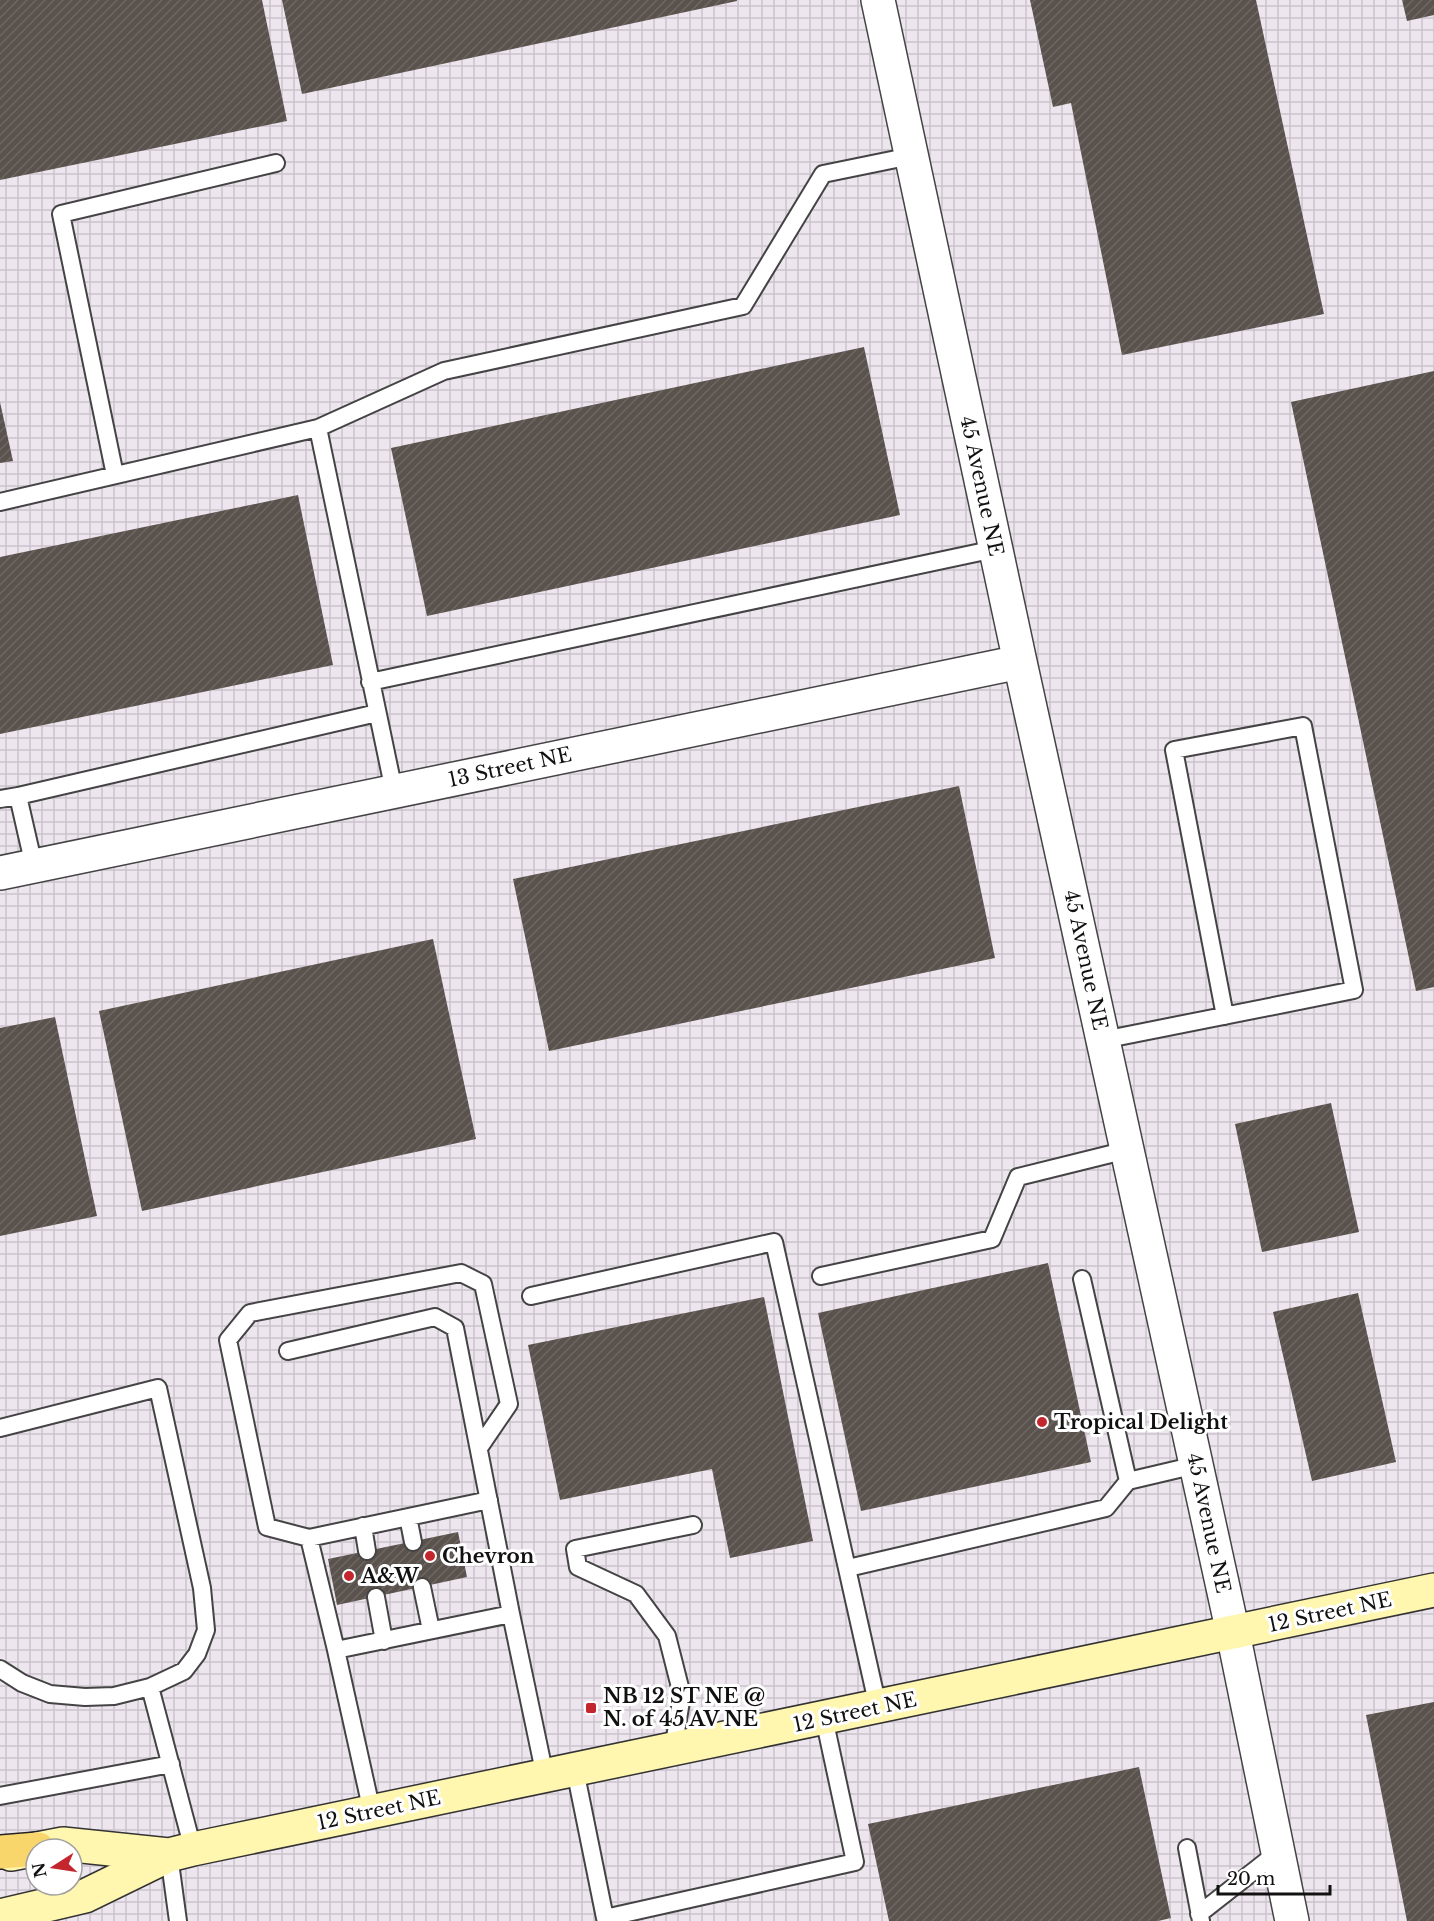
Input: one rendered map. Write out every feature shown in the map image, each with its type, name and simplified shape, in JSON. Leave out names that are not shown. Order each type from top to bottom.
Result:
[{"type":"main road","points":[[0,1854],[24,1851]]},
{"type":"street","name":"45 Avenue NE","points":[[878,0],[1020,662],[1233,1633],[1292,1921]]},
{"type":"street","name":"13 Street NE","points":[[0,873],[1020,662]]},
{"type":"street","name":"12 Street NE","points":[[0,1916],[85,1896],[181,1852],[1434,1590]]},
{"type":"street","name":"12 Street NE","points":[[84,1845],[181,1852]]},
{"type":"lane","points":[[0,502],[318,428],[444,371],[742,306],[823,174],[911,156]]},
{"type":"lane","points":[[116,475],[61,214],[276,163]]},
{"type":"lane","points":[[318,428],[394,791]]},
{"type":"lane","points":[[370,682],[996,549]]},
{"type":"lane","points":[[0,799],[377,712]]},
{"type":"lane","points":[[1103,1040],[1225,1016],[1354,990],[1303,726],[1174,750],[1225,1016]]},
{"type":"lane","points":[[18,796],[34,866]]},
{"type":"lane","points":[[821,1276],[992,1239],[1018,1177],[1127,1150]]},
{"type":"lane","points":[[531,1296],[774,1242],[878,1707]]},
{"type":"lane","points":[[479,1448],[509,1404],[483,1284],[461,1273],[250,1313],[228,1340],[267,1527],[309,1538],[489,1500]]},
{"type":"lane","points":[[1082,1279],[1128,1481]]},
{"type":"lane","points":[[288,1351],[435,1317],[455,1328],[511,1614],[605,1918],[855,1863],[824,1718]]},
{"type":"lane","points":[[0,1428],[158,1388],[202,1588],[206,1630],[197,1654],[184,1671],[150,1687],[114,1696],[85,1697],[50,1694],[22,1683],[0,1669]]},
{"type":"lane","points":[[848,1568],[1106,1508],[1128,1481],[1196,1465]]},
{"type":"lane","points":[[408,1517],[413,1542]]},
{"type":"lane","points":[[673,1750],[682,1695],[667,1636],[636,1594],[578,1567],[575,1549],[693,1525]]},
{"type":"lane","points":[[363,1526],[367,1551]]},
{"type":"lane","points":[[309,1538],[372,1812]]},
{"type":"lane","points":[[422,1587],[431,1630]]},
{"type":"lane","points":[[376,1597],[384,1641]]},
{"type":"lane","points":[[336,1650],[511,1614]]},
{"type":"lane","points":[[150,1687],[171,1764],[181,1852],[178,1921]]},
{"type":"lane","points":[[0,1796],[171,1764]]},
{"type":"lane","points":[[1187,1848],[1200,1917],[1278,1852]]},
{"type":"shaded area","points":[[0,0],[1434,0],[1434,1921],[0,1921]]},
{"type":"building","points":[[0,0],[262,0],[287,121],[0,180]]},
{"type":"building","points":[[282,0],[737,0],[737,1],[302,94]]},
{"type":"building","points":[[1030,0],[1256,0],[1324,314],[1122,355],[1071,103],[1053,107]]},
{"type":"building","points":[[1402,0],[1434,0],[1434,15],[1407,21]]},
{"type":"building","points":[[864,347],[900,515],[427,616],[391,448]]},
{"type":"building","points":[[1434,371],[1434,987],[1416,991],[1291,402]]},
{"type":"building","points":[[0,402],[13,461],[0,463]]},
{"type":"building","points":[[298,495],[333,665],[0,734],[0,557]]},
{"type":"building","points":[[959,786],[995,958],[549,1051],[513,879]]},
{"type":"building","points":[[433,939],[476,1139],[142,1211],[99,1011]]},
{"type":"building","points":[[55,1017],[97,1216],[0,1236],[0,1028]]},
{"type":"building","points":[[1331,1103],[1359,1232],[1262,1252],[1235,1124]]},
{"type":"building","points":[[1048,1263],[1091,1462],[861,1511],[818,1313]]},
{"type":"building","points":[[1358,1293],[1396,1462],[1312,1481],[1273,1312]]},
{"type":"building","points":[[764,1297],[813,1541],[730,1558],[712,1469],[560,1500],[528,1345]]},
{"type":"building","points":[[458,1532],[467,1577],[337,1605],[328,1559]]},
{"type":"building","points":[[1434,1702],[1434,1921],[1407,1921],[1366,1715]]},
{"type":"building","points":[[1139,1767],[1171,1918],[1158,1921],[889,1921],[868,1824]]},
{"type":"place","name":"Tropical Delight","points":[[1042,1422]]},
{"type":"place","name":"Chevron","points":[[430,1556]]},
{"type":"place","name":"A&W","points":[[349,1576]]},
{"type":"place","name":"NB 12 ST NE @ N. of 45 AV NE","points":[[591,1708]]}]
